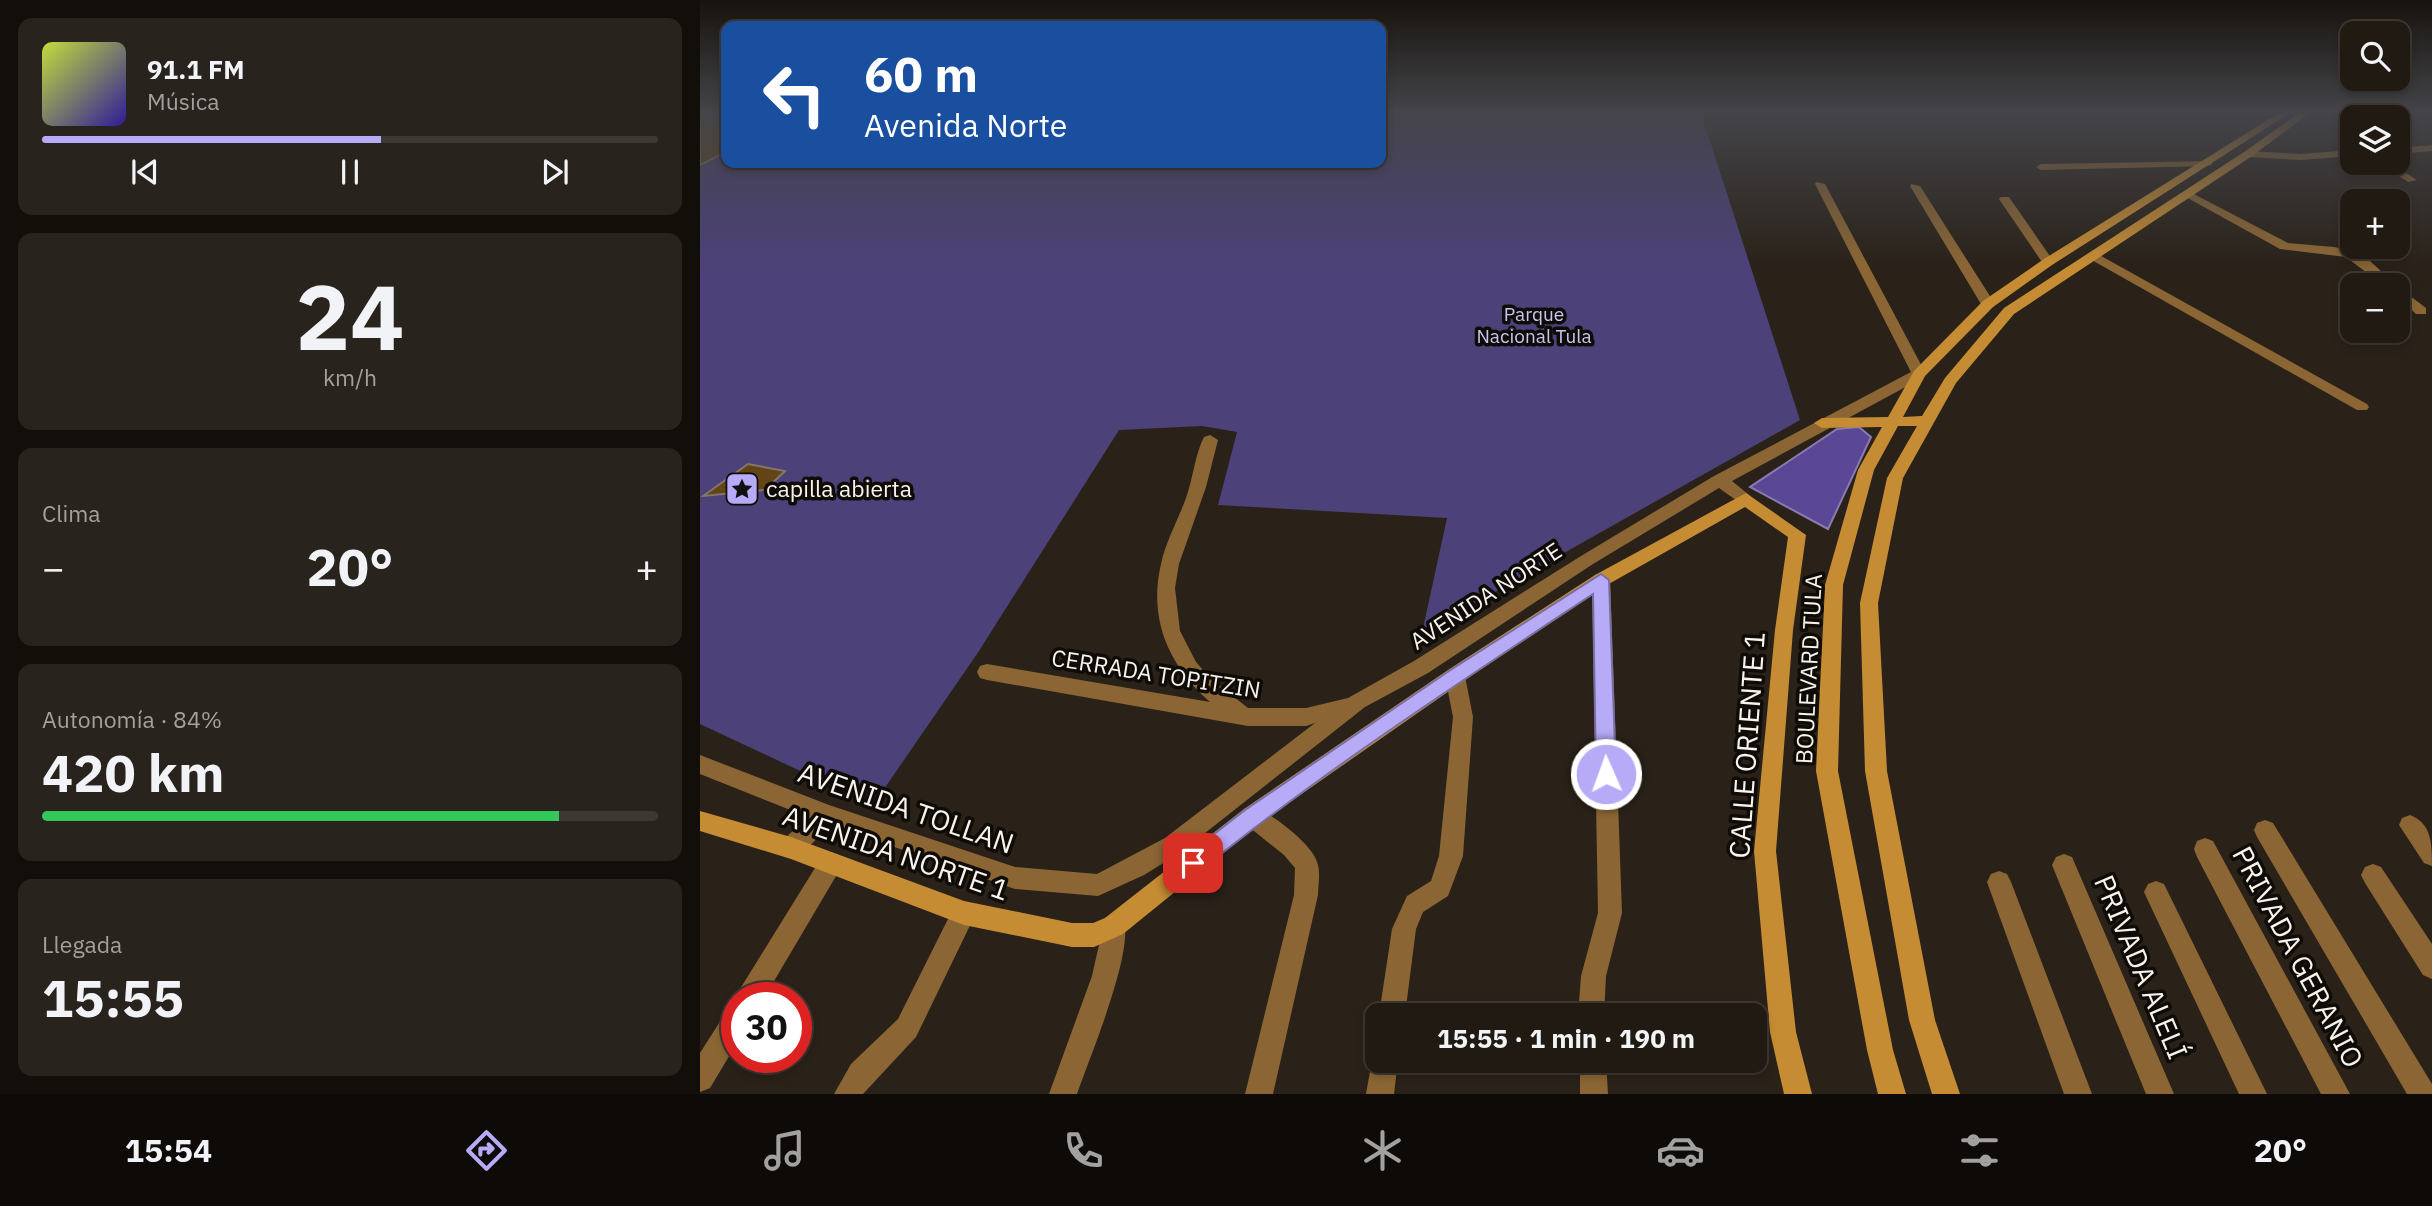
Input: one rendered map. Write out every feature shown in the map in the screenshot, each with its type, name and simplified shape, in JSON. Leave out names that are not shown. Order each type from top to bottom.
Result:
[{"type":"main road","name":"BOULEVARD TULA","points":[[1892,1094],[1880,1050],[1826,771],[1834,585],[1866,470],[1919,374],[1988,304],[2048,262],[2206,164]]},
{"type":"main road","points":[[1946,1094],[1922,1020],[1876,771],[1869,603],[1895,478],[1950,381],[2009,311],[2233,164]]},
{"type":"main road","points":[[1822,423],[1927,421]]},
{"type":"main road","points":[[1114,926],[1252,816],[1455,676],[1601,580],[1746,499]]},
{"type":"main road","name":"CALLE ORIENTE 1","points":[[1746,499],[1797,535],[1784,631],[1765,851],[1783,1032],[1798,1094]]},
{"type":"main road","name":"AVENIDA NORTE 1","points":[[700,821],[791,848],[964,913],[1072,935],[1094,935],[1114,926]]},
{"type":"street","points":[[2041,167],[2164,164]]},
{"type":"street","points":[[2403,175],[2412,180]]},
{"type":"street","points":[[1820,184],[1919,374]]},
{"type":"street","points":[[1915,186],[1988,304]]},
{"type":"street","points":[[2188,194],[2284,246],[2299,250],[2344,252],[2354,255],[2376,273]]},
{"type":"street","points":[[2005,200],[2048,262]]},
{"type":"street","points":[[2094,256],[2362,407]]},
{"type":"street","points":[[2410,301],[2421,311]]},
{"type":"street","name":"AVENIDA NORTE","points":[[1098,885],[1173,845],[1358,701],[1421,667],[1587,560],[1720,480],[1822,423],[1919,374]]},
{"type":"street","points":[[1210,440],[1197,492],[1170,564],[1164,610],[1181,659],[1214,696],[1248,717]]},
{"type":"street","name":"CALLE ORIENTE 1","points":[[1720,480],[1746,499]]},
{"type":"street","points":[[1590,1003],[1590,991],[1599,944],[1610,913],[1601,580]]},
{"type":"street","name":"CERRADA TOPITZIN","points":[[987,672],[1248,717],[1306,717],[1358,701]]},
{"type":"street","points":[[1394,1003],[1404,929],[1415,904],[1440,888],[1451,856],[1463,717],[1455,676]]},
{"type":"street","name":"AVENIDA TOLLAN","points":[[700,764],[827,814],[1015,878],[1098,885]]},
{"type":"street","points":[[791,848],[827,814]]},
{"type":"street","points":[[1252,816],[1293,847],[1307,865],[1306,895],[1259,1094]]},
{"type":"street","points":[[2410,825],[2432,855]]},
{"type":"street","points":[[2264,830],[2422,1094]]},
{"type":"street","name":"PRIVADA GERANIO","points":[[2205,849],[2336,1094]]},
{"type":"street","points":[[759,982],[831,863]]},
{"type":"street","name":"PRIVADA ALELÍ","points":[[2064,865],[2160,1094]]},
{"type":"street","points":[[2373,875],[2432,966]]},
{"type":"street","points":[[1999,882],[2078,1094]]},
{"type":"street","points":[[2156,892],[2253,1094]]},
{"type":"street","points":[[848,1094],[870,1062],[907,1028],[964,913]]},
{"type":"street","points":[[1063,1094],[1105,976],[1114,926]]},
{"type":"street","points":[[700,1078],[721,1044]]},
{"type":"street","points":[[1380,1094],[1383,1073]]},
{"type":"street","points":[[1593,1073],[1594,1094]]},
{"type":"green space","name":"Parque Nacional Tula","points":[[700,164],[721,164],[721,168],[1386,168],[1386,164],[1717,164],[1800,420],[1422,633],[1447,518],[1218,505],[1237,432],[1202,426],[1119,430],[977,654],[873,805],[700,724]]},
{"type":"shaded area","points":[[1859,427],[1871,437],[1828,529],[1750,487],[1837,429]]},
{"type":"building","points":[[748,464],[785,471],[765,490],[703,496]]},
{"type":"place","name":"capilla abierta","points":[[742,489]]},
{"type":"route","points":[[1193,863],[1252,816],[1455,676],[1601,580],[1606,774]]}]
